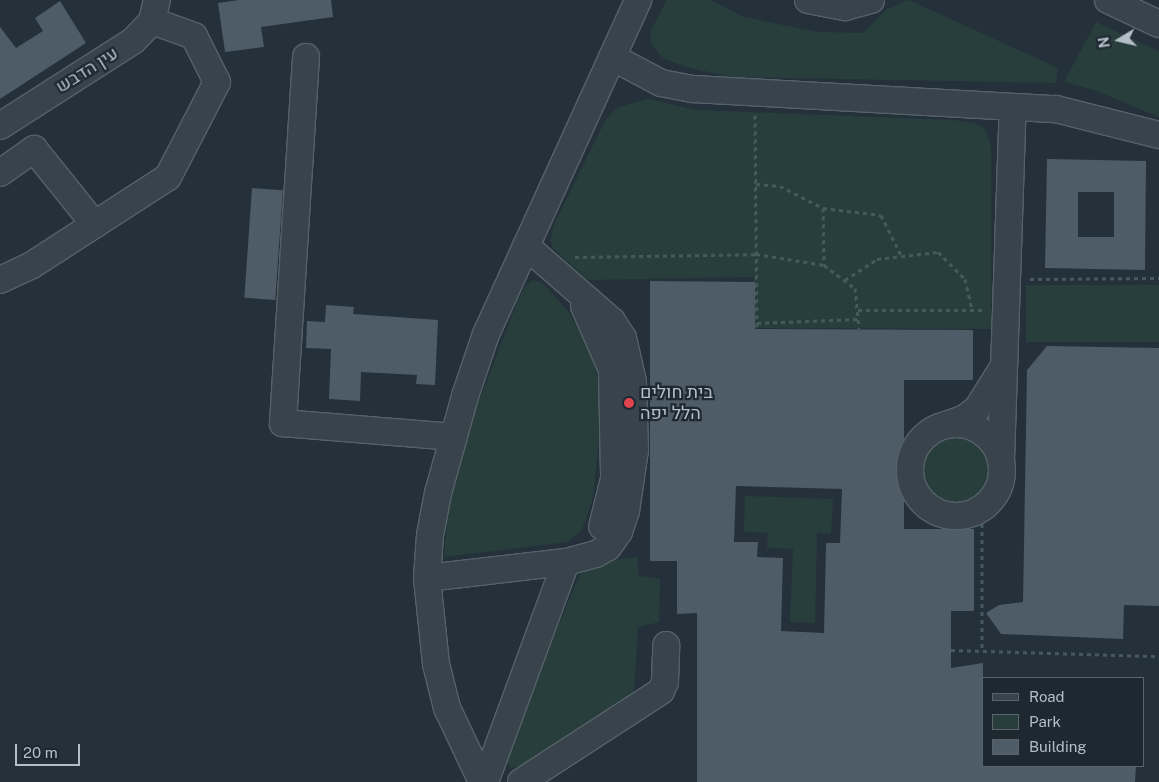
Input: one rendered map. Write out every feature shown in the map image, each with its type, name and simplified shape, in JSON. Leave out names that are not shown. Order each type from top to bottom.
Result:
[{"type":"street","points":[[484,782],[447,708],[434,655],[427,578],[430,535],[453,437],[486,334],[533,252],[612,57],[638,0]]},
{"type":"street","points":[[808,0],[845,7],[863,5],[872,0]]},
{"type":"street","points":[[1108,0],[1159,24]]},
{"type":"street","points":[[0,280],[32,265],[168,178],[217,82],[194,36],[155,10]]},
{"type":"street","name":"עין הדבש","points":[[0,126],[133,41],[155,10]]},
{"type":"street","points":[[306,57],[283,423],[453,437]]},
{"type":"street","points":[[612,57],[661,83],[693,89],[1056,109],[1090,115],[1159,135]]},
{"type":"street","points":[[1004,363],[977,409],[965,418],[946,425],[921,439],[913,452],[910,466],[917,495],[926,506],[954,516],[982,508],[999,487],[1001,460],[1013,107]]},
{"type":"street","points":[[0,173],[34,149],[94,225]]},
{"type":"street","points":[[427,578],[566,562],[581,558],[592,549],[609,505],[614,479],[612,370],[598,332],[571,286],[533,252]]},
{"type":"street","points":[[946,425],[960,424],[986,435],[1001,460]]},
{"type":"street","points":[[484,782],[566,562]]},
{"type":"street","points":[[521,782],[662,692],[666,645]]},
{"type":"path","points":[[755,93],[757,329]]},
{"type":"path","points":[[756,184],[780,186],[823,208],[881,215],[902,256]]},
{"type":"path","points":[[823,208],[824,265]]},
{"type":"path","points":[[533,252],[756,254],[824,265],[855,288],[859,329]]},
{"type":"path","points":[[845,280],[876,259],[938,252],[965,279],[972,310]]},
{"type":"path","points":[[1007,279],[1159,278]]},
{"type":"path","points":[[858,310],[1006,311]]},
{"type":"path","points":[[757,323],[858,319]]},
{"type":"path","points":[[982,508],[982,651]]},
{"type":"path","points":[[951,650],[1159,656]]},
{"type":"green space","points":[[667,0],[711,0],[744,17],[818,32],[863,33],[887,9],[909,0],[1058,68],[1056,83],[732,77],[686,67],[663,58],[652,45],[650,32]]},
{"type":"green space","points":[[1096,22],[1159,51],[1159,117],[1094,90],[1064,82]]},
{"type":"green space","points":[[649,99],[696,110],[954,120],[975,123],[985,130],[991,146],[991,329],[754,328],[754,277],[588,280],[553,248],[550,241],[554,224],[606,119],[618,107]]},
{"type":"green space","points":[[533,280],[543,283],[568,311],[588,345],[599,380],[601,416],[593,498],[582,530],[568,542],[444,557],[449,497],[475,411],[518,300],[526,285]]},
{"type":"green space","points":[[1026,285],[1159,285],[1159,342],[1026,342]]},
{"type":"green space","points":[[956,435],[969,438],[981,445],[988,457],[991,470],[988,483],[981,495],[969,502],[956,505],[943,502],[931,495],[924,483],[921,470],[924,457],[931,445],[943,438]]},
{"type":"green space","points":[[745,496],[833,499],[831,534],[817,533],[815,623],[790,622],[793,549],[767,548],[768,533],[744,532]]},
{"type":"green space","points":[[637,557],[639,576],[660,579],[659,622],[638,627],[634,692],[521,766],[511,768],[505,760],[508,747],[579,576],[587,567],[604,561]]},
{"type":"building","points":[[239,0],[331,0],[333,17],[261,27],[264,47],[225,52],[218,3]]},
{"type":"building","points":[[60,1],[86,43],[0,99],[0,27],[16,48],[43,31],[35,18]]},
{"type":"building","points":[[1047,159],[1146,161],[1145,270],[1045,268]],"holes":[[[1078,192],[1114,192],[1114,237],[1078,237]]]},
{"type":"building","points":[[252,188],[283,190],[275,300],[244,298]]},
{"type":"building","points":[[650,281],[755,282],[755,329],[973,330],[973,380],[904,380],[904,529],[974,529],[974,611],[951,611],[951,668],[983,663],[982,767],[1136,767],[1135,782],[697,782],[697,613],[677,614],[677,561],[650,561]],"holes":[[[736,486],[842,489],[840,543],[826,543],[824,633],[781,631],[783,558],[757,557],[758,542],[734,542]]]},
{"type":"building","points":[[326,305],[354,307],[353,314],[438,320],[435,385],[416,384],[417,375],[361,372],[360,401],[329,399],[331,349],[306,348],[307,321],[325,322]]},
{"type":"building","points":[[1047,346],[1159,348],[1159,606],[1124,605],[1123,639],[1001,634],[986,613],[999,605],[1023,602],[1027,370]]},
{"type":"place","name":"בית חולים הלל יפה","points":[[629,403]]}]
